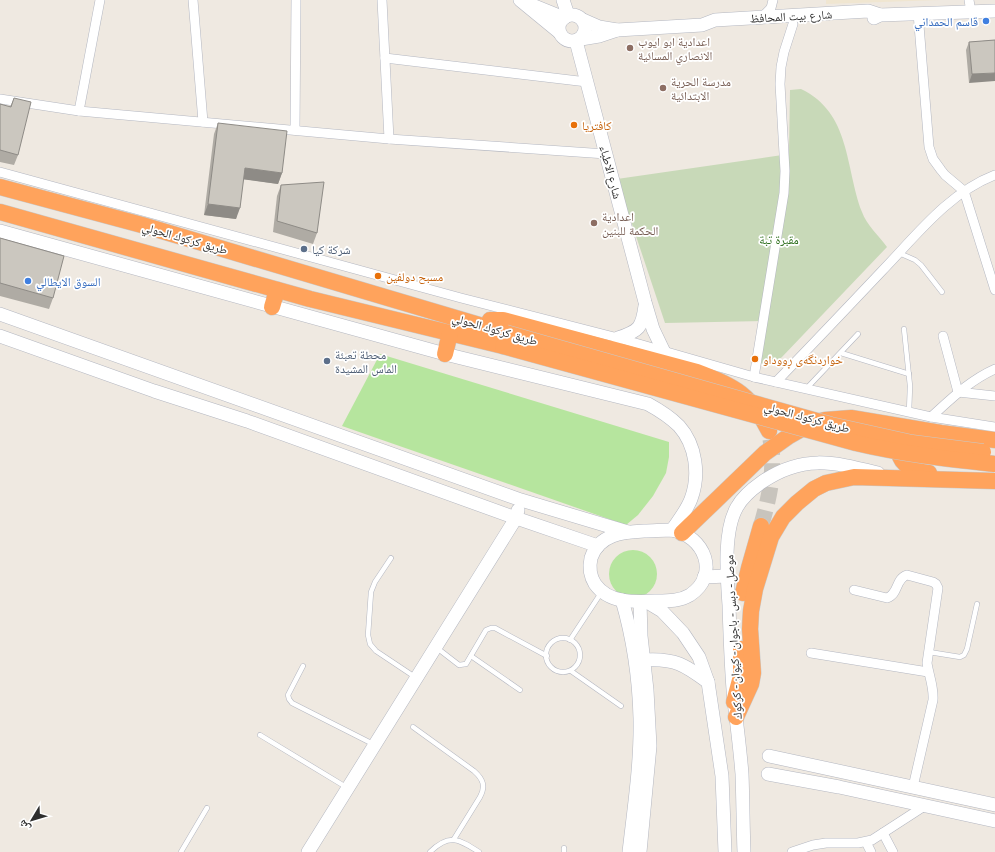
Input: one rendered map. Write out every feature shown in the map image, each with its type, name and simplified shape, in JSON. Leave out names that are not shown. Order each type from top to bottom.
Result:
[{"type":"highway","name":"طريق كركوك الحولي","points":[[0,186],[186,238],[472,323],[505,339],[870,447],[995,464]]},
{"type":"highway","points":[[15,217],[22,193]]},
{"type":"highway","name":"طريق كركوك الحولي","points":[[0,212],[277,290],[450,333],[505,339],[831,425],[912,443],[995,453]]},
{"type":"highway","points":[[272,307],[277,290]]},
{"type":"highway","points":[[472,323],[496,319],[503,320],[697,372],[730,386],[750,401],[762,417],[769,431]]},
{"type":"highway","points":[[445,354],[450,333]]},
{"type":"highway","points":[[677,532],[766,453],[795,432],[812,423],[831,419],[851,418],[941,433]]},
{"type":"highway","points":[[968,480],[911,468],[902,461],[900,457],[900,448],[909,438],[920,435],[973,430],[995,440]]},
{"type":"highway","points":[[735,710],[751,684],[753,673],[750,629],[751,611],[755,589],[769,543],[777,525],[802,499],[814,489],[826,483],[854,477],[995,481]]},
{"type":"highway","points":[[735,710],[741,676],[741,611],[744,591],[761,526]]},
{"type":"main road","name":"شارع بيت المحافظ","points":[[520,0],[566,17],[573,15],[578,16],[583,20],[599,27],[617,30],[702,25],[712,27],[793,24],[869,19],[880,15],[918,13],[970,6],[995,11]]},
{"type":"main road","name":"شارع بيت المحافظ","points":[[520,0],[559,32],[562,37],[571,42],[600,36],[617,30]]},
{"type":"main road","points":[[559,32],[560,22],[566,17],[563,0]]},
{"type":"main road","name":"شارع بيت المحافظ","points":[[702,25],[714,20],[868,11],[880,15]]},
{"type":"main road","points":[[579,40],[586,30],[583,20]]},
{"type":"main road","name":"شارع الاطباء","points":[[579,40],[587,82],[645,302],[664,352]]},
{"type":"main road","points":[[0,231],[445,354],[648,404],[679,426],[690,442],[695,461],[696,481],[691,500],[677,532]]},
{"type":"main road","name":"شارع الاطباء","points":[[618,338],[633,332],[641,324],[645,302]]},
{"type":"main road","points":[[0,314],[521,500],[628,532]]},
{"type":"main road","points":[[0,336],[154,391],[247,421],[598,546]]},
{"type":"main road","name":"موصل - دبس - باجوان - كيوان - كركوك","points":[[744,852],[742,773],[735,710],[727,576],[728,539],[732,517],[742,498],[750,490],[771,476],[796,465],[824,462],[900,478]]},
{"type":"main road","points":[[308,852],[516,518],[521,500]]},
{"type":"main road","points":[[628,532],[677,532],[693,539],[698,543],[704,553],[706,564],[704,577],[696,590],[684,598],[677,600],[644,602],[622,600],[607,595],[593,581],[590,568],[592,555],[598,546],[610,536],[628,532]]},
{"type":"main road","points":[[704,577],[727,576]]},
{"type":"main road","points":[[622,600],[629,628],[638,693],[642,780],[640,852]]},
{"type":"main road","points":[[629,852],[642,780],[650,746],[648,703],[641,636],[644,602]]},
{"type":"main road","points":[[644,602],[662,611],[683,632],[699,657],[708,682],[722,776],[725,852]]},
{"type":"main road","points":[[644,660],[665,660],[676,662],[691,669],[708,682]]},
{"type":"main road","points":[[769,756],[995,805]]},
{"type":"main road","points":[[839,787],[842,772]]},
{"type":"main road","points":[[768,774],[926,805],[995,821]]},
{"type":"street","points":[[79,111],[100,0]]},
{"type":"street","points":[[193,0],[203,122]]},
{"type":"street","points":[[295,130],[296,0]]},
{"type":"street","points":[[382,0],[389,140]]},
{"type":"street","points":[[762,17],[771,8],[773,0]]},
{"type":"street","points":[[918,13],[929,147],[941,170],[964,191],[995,290]]},
{"type":"street","points":[[754,377],[784,193],[785,171],[780,84],[783,60],[793,24]]},
{"type":"street","points":[[385,58],[587,82]]},
{"type":"street","points":[[0,99],[79,111],[295,130],[389,140],[606,154]]},
{"type":"street","points":[[0,172],[454,296],[618,338],[754,377],[931,416],[973,430],[995,427]]},
{"type":"street","points":[[776,382],[930,220],[974,184],[995,175]]},
{"type":"street","points":[[943,336],[958,392]]},
{"type":"street","points":[[931,416],[958,392],[984,373],[995,369]]},
{"type":"street","points":[[958,392],[995,396]]},
{"type":"street","points":[[854,590],[888,598],[894,594],[900,579],[907,575],[936,584],[938,592],[927,663],[928,672],[934,691],[933,700],[913,787]]},
{"type":"street","points":[[811,653],[928,672]]},
{"type":"street","points":[[792,852],[826,842],[866,842],[883,833],[926,805]]},
{"type":"street","points":[[883,833],[893,852]]},
{"type":"street","points":[[866,842],[871,852]]},
{"type":"lane","points":[[899,253],[915,260],[921,265],[942,292]]},
{"type":"lane","points":[[904,329],[911,394],[909,412]]},
{"type":"lane","points":[[806,389],[858,334]]},
{"type":"lane","points":[[840,353],[909,374]]},
{"type":"lane","points":[[391,558],[375,582],[371,592],[368,635],[370,644],[376,651],[416,678]]},
{"type":"lane","points":[[570,640],[602,591]]},
{"type":"lane","points":[[929,652],[960,657],[964,655],[966,653],[977,604]]},
{"type":"lane","points":[[435,647],[459,665],[466,664],[486,630],[491,628],[500,630],[547,656]]},
{"type":"lane","points":[[556,640],[570,640],[577,646],[580,655],[578,664],[571,670],[562,672],[557,671],[550,665],[547,656],[549,647],[556,640]]},
{"type":"lane","points":[[471,656],[520,690]]},
{"type":"lane","points":[[303,666],[288,695],[292,703],[374,745]]},
{"type":"lane","points":[[571,670],[621,706]]},
{"type":"lane","points":[[413,727],[480,776],[483,783],[484,791],[454,839]]},
{"type":"lane","points":[[260,735],[347,788]]},
{"type":"lane","points":[[181,852],[207,808]]},
{"type":"lane","points":[[430,852],[435,847],[447,840],[454,839],[479,852]]},
{"type":"shaded area","points":[[826,0],[940,0],[826,4]]},
{"type":"green space","name":"مقبرة تبة","points":[[801,89],[817,99],[829,112],[838,127],[844,143],[862,212],[887,247],[782,357],[773,365],[766,367],[761,363],[767,321],[665,323],[617,179],[789,154],[790,90]]},
{"type":"green space","points":[[380,354],[669,442],[669,457],[666,473],[653,496],[638,515],[626,525],[342,426]]},
{"type":"green space","points":[[633,550],[642,552],[650,557],[655,565],[657,574],[655,583],[650,591],[642,596],[633,598],[624,596],[616,591],[611,583],[609,574],[611,565],[616,557],[624,552]]},
{"type":"building","points":[[995,40],[995,73],[972,74],[969,42]]},
{"type":"building","points":[[14,98],[31,102],[18,155],[0,150],[0,104],[11,107]]},
{"type":"building","points":[[218,123],[287,131],[282,173],[245,168],[240,208],[208,204]]},
{"type":"building","points":[[324,182],[317,233],[277,221],[281,185]]},
{"type":"building","name":"السوق الايطالي","points":[[0,238],[64,256],[53,298],[0,283]]},
{"type":"tunnel","points":[[761,526],[770,490],[772,467],[769,431]]},
{"type":"place","name":"قاسم الحمداني","points":[[986,21]]},
{"type":"place","name":"اعدادية ابو ايوب الانصاري المسائية","points":[[630,48]]},
{"type":"place","name":"مدرسة الحرية الابتدائية","points":[[663,88]]},
{"type":"place","name":"کافتریا","points":[[574,125]]},
{"type":"place","name":"اعدادية الحكمة للبنين","points":[[594,223]]},
{"type":"place","name":"شركة كيا","points":[[304,249]]},
{"type":"place","name":"مسبح دولفين","points":[[378,276]]},
{"type":"place","name":"السوق الايطالي","points":[[28,281]]},
{"type":"place","name":"خواردنگەی ڕووداو","points":[[755,359]]},
{"type":"place","name":"محطة تعبئة الماس المشيدة","points":[[327,361]]}]
